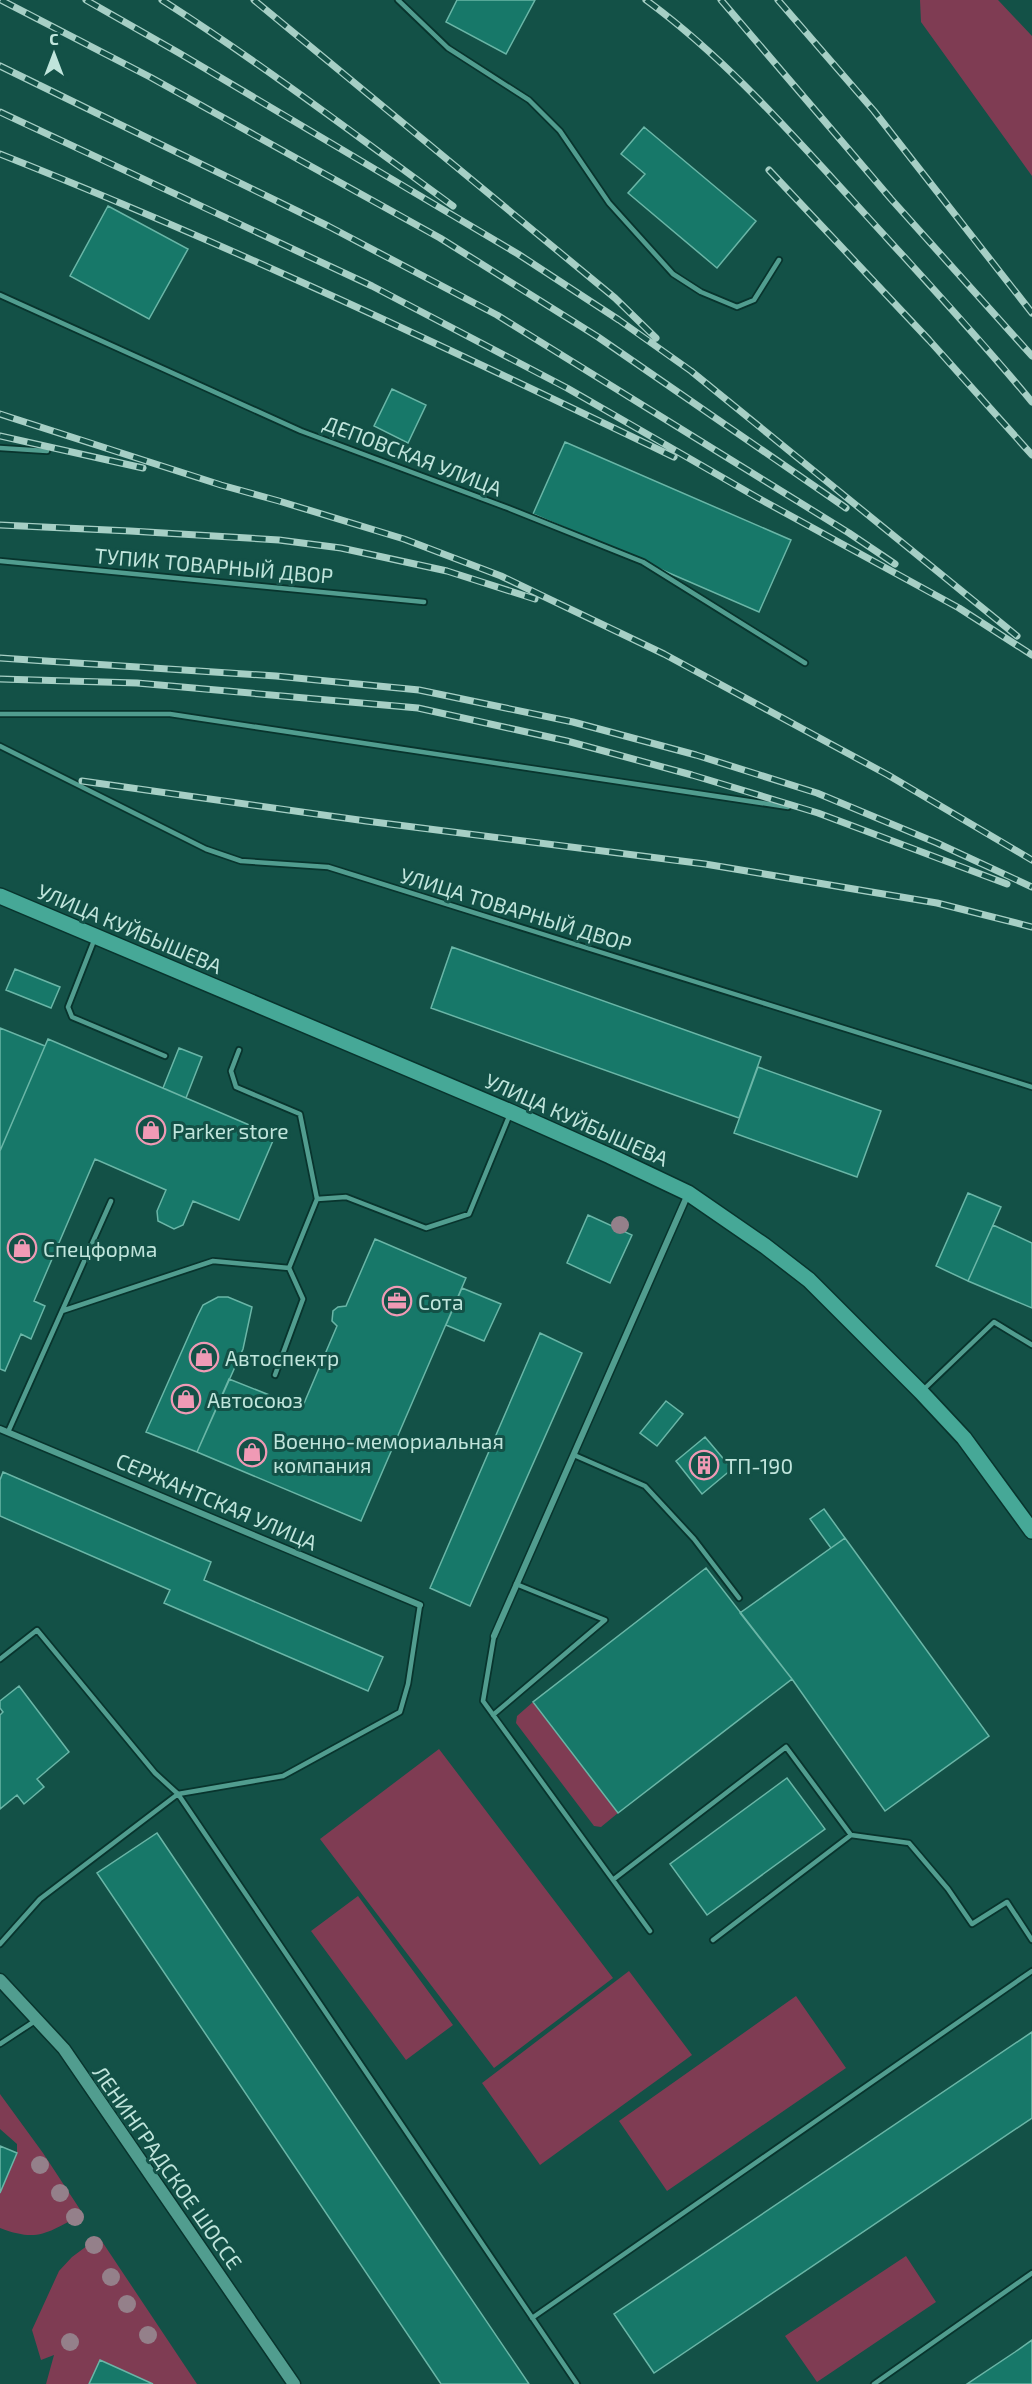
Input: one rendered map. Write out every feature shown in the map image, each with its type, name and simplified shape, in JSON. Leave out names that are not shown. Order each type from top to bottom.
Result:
[{"type":"main road","name":"УЛИЦА КУЙБЫШЕВА","points":[[0,896],[512,1112],[688,1194],[765,1246],[809,1280],[964,1438],[1032,1531]]},
{"type":"main road","name":"ЛЕНИНГРАДСКОЕ ШОССЕ","points":[[0,1980],[64,2049],[294,2384]]},
{"type":"street","points":[[494,1636],[688,1194]]},
{"type":"street","name":"СЕРЖАНТСКАЯ УЛИЦА","points":[[0,1429],[420,1605]]},
{"type":"lane","points":[[398,0],[448,48],[529,100],[560,131],[609,203],[673,274],[701,292],[736,307],[753,300],[779,260]]},
{"type":"lane","name":"ДЕПОВСКАЯ УЛИЦА","points":[[0,295],[301,431],[508,508],[643,562],[805,663]]},
{"type":"lane","points":[[0,448],[47,451]]},
{"type":"lane","name":"ТУПИК ТОВАРНЫЙ ДВОР","points":[[0,561],[424,602]]},
{"type":"lane","points":[[0,714],[170,714],[788,807]]},
{"type":"lane","name":"УЛИЦА ТОВАРНЫЙ ДВОР","points":[[0,746],[206,849],[241,861],[328,867],[1032,1087]]},
{"type":"lane","points":[[96,935],[68,1007],[72,1017],[165,1056]]},
{"type":"lane","points":[[239,1050],[231,1071],[236,1087],[300,1114],[317,1199],[289,1268],[303,1299],[275,1375]]},
{"type":"lane","points":[[317,1199],[346,1197],[426,1228],[469,1214],[512,1112]]},
{"type":"lane","points":[[8,1432],[111,1202]]},
{"type":"lane","points":[[62,1311],[213,1261],[289,1268]]},
{"type":"lane","points":[[921,1392],[994,1322],[1032,1345]]},
{"type":"lane","points":[[574,1455],[645,1486],[694,1539],[739,1598]]},
{"type":"lane","points":[[493,1715],[605,1620],[516,1584]]},
{"type":"lane","points":[[0,1944],[40,1899],[178,1794],[284,1776],[400,1712],[408,1684],[420,1605]]},
{"type":"lane","points":[[0,1659],[37,1630],[155,1773],[178,1794],[577,2384]]},
{"type":"lane","points":[[494,1636],[483,1701],[650,1931]]},
{"type":"lane","points":[[614,1879],[786,1747],[851,1834],[909,1843],[948,1889],[972,1924],[1007,1902],[1032,1940]]},
{"type":"lane","points":[[713,1940],[851,1834]]},
{"type":"lane","points":[[532,2318],[1032,1971]]},
{"type":"lane","points":[[0,2044],[38,2019]]},
{"type":"lane","points":[[874,2384],[1032,2273]]},
{"type":"shaded area","points":[[920,0],[998,0],[1032,36],[1032,176],[921,22]]},
{"type":"shaded area","points":[[533,1702],[618,1813],[601,1827],[594,1826],[516,1723],[517,1716]]},
{"type":"shaded area","points":[[439,1749],[613,1978],[494,2068],[320,1839]]},
{"type":"shaded area","points":[[358,1896],[453,2025],[406,2060],[311,1931]]},
{"type":"shaded area","points":[[629,1971],[692,2055],[540,2165],[482,2083]]},
{"type":"shaded area","points":[[796,1996],[846,2068],[667,2191],[619,2121]]},
{"type":"shaded area","points":[[0,2094],[43,2153],[83,2214],[52,2230],[34,2235],[24,2235],[0,2228],[0,2193],[17,2153],[17,2144],[0,2129]]},
{"type":"shaded area","points":[[99,2237],[197,2384],[153,2384],[100,2361],[89,2384],[46,2384],[54,2355],[41,2360],[32,2330],[59,2271],[72,2257]]},
{"type":"shaded area","points":[[906,2256],[936,2302],[817,2382],[785,2336]]},
{"type":"building","points":[[457,0],[535,0],[506,54],[446,22]]},
{"type":"building","points":[[644,127],[756,221],[717,268],[628,193],[645,174],[621,154]]},
{"type":"building","points":[[108,206],[188,249],[149,319],[70,276]]},
{"type":"building","points":[[392,389],[426,405],[408,443],[374,426]]},
{"type":"building","points":[[565,442],[791,540],[759,612],[533,514]]},
{"type":"building","points":[[452,947],[761,1057],[739,1118],[431,1008]]},
{"type":"building","points":[[15,969],[60,987],[51,1008],[6,990]]},
{"type":"building","points":[[0,1028],[45,1046],[0,1151]]},
{"type":"building","points":[[48,1039],[275,1136],[239,1220],[193,1201],[183,1225],[174,1229],[158,1221],[157,1211],[166,1190],[95,1159],[34,1301],[45,1306],[31,1339],[21,1334],[5,1371],[0,1369],[0,1151]]},
{"type":"building","points":[[179,1048],[202,1057],[186,1098],[163,1088]]},
{"type":"building","points":[[758,1067],[881,1111],[857,1177],[734,1133]]},
{"type":"building","points":[[968,1193],[1001,1207],[968,1281],[936,1266]]},
{"type":"building","points":[[588,1215],[632,1235],[610,1283],[567,1263]]},
{"type":"building","points":[[993,1225],[1032,1243],[1032,1308],[968,1281]]},
{"type":"building","points":[[375,1239],[466,1278],[361,1521],[197,1452],[229,1379],[302,1408],[337,1326],[332,1321],[333,1311],[338,1307],[346,1306]]},
{"type":"building","points":[[462,1288],[501,1304],[484,1341],[446,1325]]},
{"type":"building","points":[[218,1297],[228,1297],[252,1307],[243,1349],[197,1452],[146,1432],[203,1305]]},
{"type":"building","points":[[540,1333],[582,1353],[470,1606],[430,1588]]},
{"type":"building","points":[[666,1401],[683,1414],[657,1446],[640,1433]]},
{"type":"building","name":"ТП-190","points":[[705,1437],[732,1469],[702,1494],[676,1461]]},
{"type":"building","points":[[3,1472],[211,1562],[204,1580],[383,1657],[368,1691],[164,1603],[170,1590],[0,1516],[0,1480]]},
{"type":"building","points":[[824,1509],[845,1538],[831,1548],[810,1519]]},
{"type":"building","points":[[845,1538],[989,1736],[885,1811],[792,1679],[740,1613]]},
{"type":"building","points":[[706,1568],[792,1679],[618,1813],[533,1702]]},
{"type":"building","points":[[19,1686],[69,1752],[37,1779],[44,1787],[24,1804],[17,1795],[0,1809],[0,1715],[3,1712],[0,1708],[0,1701]]},
{"type":"building","points":[[787,1778],[825,1829],[707,1915],[670,1864]]},
{"type":"building","points":[[157,1833],[529,2384],[441,2384],[97,1873]]},
{"type":"building","points":[[1032,2032],[1032,2118],[654,2373],[614,2314]]},
{"type":"building","points":[[0,2146],[17,2153],[0,2193]]},
{"type":"building","points":[[1032,2340],[1032,2384],[967,2384],[1015,2352]]},
{"type":"building","points":[[100,2360],[153,2384],[89,2384]]},
{"type":"railway","points":[[1,0],[150,77],[440,238],[598,337],[846,508]]},
{"type":"railway","points":[[86,0],[518,254],[619,320],[691,371],[1017,636]]},
{"type":"railway","points":[[162,0],[273,75],[453,206]]},
{"type":"railway","points":[[254,0],[615,298],[656,338]]},
{"type":"railway","points":[[646,0],[675,22],[729,70],[780,122],[944,301],[1032,402]]},
{"type":"railway","points":[[721,0],[891,199],[1032,356]]},
{"type":"railway","points":[[778,0],[874,111],[1032,313]]},
{"type":"railway","points":[[0,66],[328,226],[497,315],[849,533],[895,564]]},
{"type":"railway","points":[[0,112],[372,286],[567,388],[758,498],[959,608],[1032,655]]},
{"type":"railway","points":[[0,154],[256,262],[507,377],[674,457]]},
{"type":"railway","points":[[769,170],[929,340],[1032,455]]},
{"type":"railway","points":[[0,414],[221,485],[404,539],[501,576],[664,654],[888,775],[1032,860]]},
{"type":"railway","points":[[0,436],[143,468]]},
{"type":"railway","points":[[0,525],[279,540],[341,548],[447,571],[535,599]]},
{"type":"railway","points":[[0,658],[276,676],[419,690],[573,722],[696,755],[817,793],[937,843],[1032,887]]},
{"type":"railway","points":[[0,679],[137,683],[418,708],[567,741],[692,775],[818,813],[1007,884]]},
{"type":"railway","points":[[82,781],[366,821],[705,864],[937,903],[1032,927]]},
{"type":"place","name":"Parker store","points":[[151,1130]]},
{"type":"place","name":"Спецформа","points":[[22,1248]]},
{"type":"place","name":"Сота","points":[[397,1301]]},
{"type":"place","name":"Автоспектр","points":[[204,1357]]},
{"type":"place","name":"Автосоюз","points":[[186,1399]]},
{"type":"place","name":"Военно-мемориальная компания","points":[[252,1452]]},
{"type":"place","name":"ТП-190","points":[[704,1465]]}]
